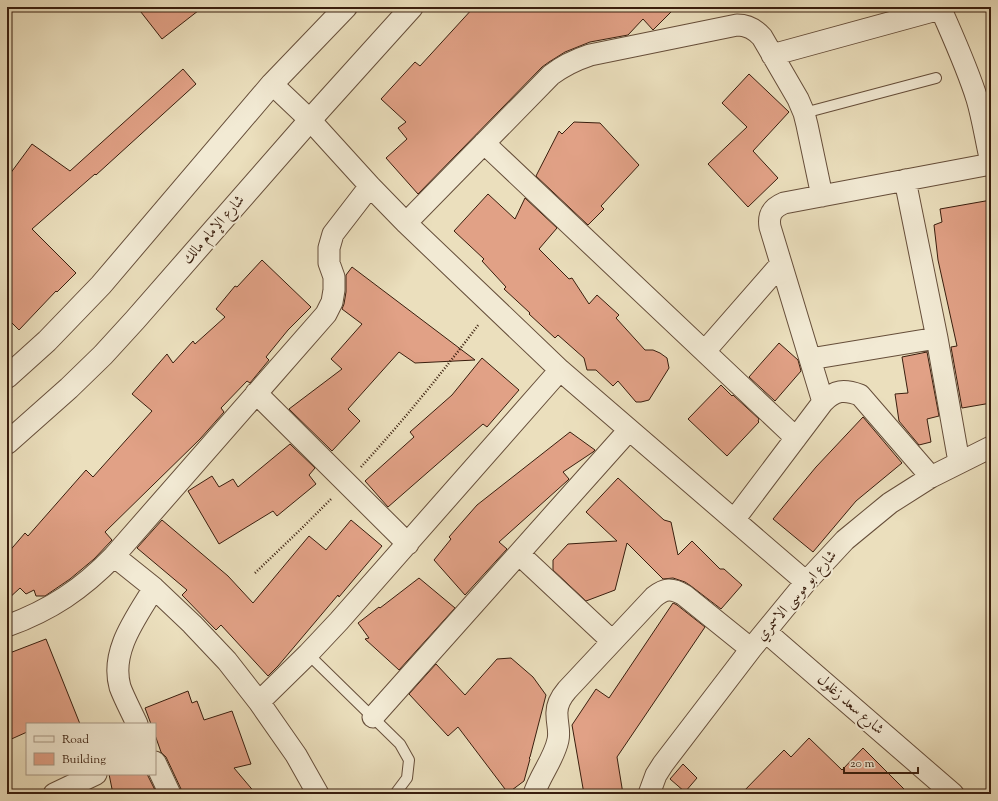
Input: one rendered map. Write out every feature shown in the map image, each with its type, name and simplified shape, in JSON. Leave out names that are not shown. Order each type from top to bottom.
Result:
[{"type":"street","points":[[7,377],[47,341],[101,285],[272,84],[346,7]]},
{"type":"street","name":"شارع الإمام مالك","points":[[7,443],[69,388],[103,355],[310,120],[412,7]]},
{"type":"street","points":[[772,55],[940,8],[960,52],[971,82],[977,101],[991,163],[784,203],[778,205],[773,210],[770,215],[770,227],[823,402]]},
{"type":"street","points":[[406,223],[552,75],[561,68],[590,55],[737,25],[743,25],[756,31],[762,37],[798,99],[807,124],[822,196]]},
{"type":"street","points":[[272,84],[310,120],[406,223],[560,370],[806,582]]},
{"type":"street","points":[[484,143],[796,438]]},
{"type":"street","points":[[905,180],[937,338],[959,462]]},
{"type":"street","points":[[7,626],[24,620],[63,599],[98,572],[114,556],[326,314],[332,302],[334,290],[334,278],[329,263],[329,248],[333,234],[370,186]]},
{"type":"street","points":[[705,351],[781,264]]},
{"type":"street","points":[[810,359],[937,338]]},
{"type":"street","points":[[259,702],[339,621],[560,370]]},
{"type":"street","points":[[734,520],[823,402],[834,393],[842,391],[851,391],[860,394],[931,476]]},
{"type":"street","points":[[256,393],[408,544]]},
{"type":"street","points":[[373,717],[629,430]]},
{"type":"street","name":"شارع ابو موسى الاسمري","points":[[649,794],[656,776],[663,764],[751,649],[806,582],[845,540],[890,503],[931,476],[991,447]]},
{"type":"street","points":[[518,554],[612,641]]},
{"type":"street","points":[[114,556],[154,588],[192,624],[222,656],[259,702],[296,755],[318,794]]},
{"type":"street","points":[[137,723],[121,688],[118,671],[119,655],[125,638],[154,588]]},
{"type":"street","points":[[534,794],[537,784],[556,750],[559,738],[559,727],[556,714],[559,701],[567,690],[612,641],[654,597],[661,592],[669,590],[677,591],[684,595],[751,649]]},
{"type":"street","name":"شارع سعد زغلول","points":[[766,632],[953,794]]},
{"type":"street","points":[[156,764],[170,794]]},
{"type":"street","points":[[54,794],[94,775]]},
{"type":"lane","points":[[804,113],[936,78]]},
{"type":"lane","points":[[308,654],[400,744],[409,760],[407,778],[395,794]]},
{"type":"path","points":[[255,574],[347,483],[398,426],[447,367],[493,306]]},
{"type":"building","points":[[137,7],[203,7],[162,39]]},
{"type":"building","points":[[474,7],[676,7],[653,30],[643,19],[628,35],[590,42],[565,52],[542,67],[418,194],[386,158],[407,139],[398,128],[406,122],[381,99],[415,62],[420,66]]},
{"type":"building","points":[[183,69],[196,84],[96,175],[95,174],[32,229],[76,273],[57,292],[56,291],[19,330],[7,318],[7,178],[32,144],[70,171]]},
{"type":"building","points":[[749,74],[789,112],[753,151],[778,178],[748,207],[708,164],[747,127],[722,103]]},
{"type":"building","points":[[574,122],[600,123],[639,165],[601,206],[604,209],[588,225],[536,176],[559,131],[562,134]]},
{"type":"building","points":[[488,194],[515,219],[525,198],[557,228],[539,249],[569,279],[572,278],[589,304],[597,295],[619,315],[616,318],[645,350],[653,350],[667,358],[669,368],[649,400],[636,402],[618,381],[613,386],[596,370],[587,370],[584,358],[558,335],[555,338],[529,314],[530,313],[504,289],[506,287],[482,261],[484,259],[454,231]]},
{"type":"building","points":[[991,200],[991,403],[962,408],[951,347],[957,346],[938,260],[934,225],[942,222],[940,209]]},
{"type":"building","points":[[262,260],[311,307],[288,330],[266,357],[269,360],[250,383],[247,381],[221,408],[224,412],[200,439],[105,532],[112,540],[94,559],[70,579],[45,596],[36,596],[34,590],[26,594],[20,588],[7,600],[7,554],[25,533],[28,536],[86,470],[93,477],[152,411],[132,394],[167,354],[173,363],[193,341],[195,344],[225,317],[216,309],[235,286],[237,287]]},
{"type":"building","points":[[352,267],[475,360],[415,363],[399,352],[348,409],[360,421],[332,451],[289,409],[342,369],[331,359],[362,324],[342,309],[346,292],[346,275]]},
{"type":"building","points":[[779,343],[798,360],[801,371],[775,401],[749,377]]},
{"type":"building","points":[[927,352],[939,416],[927,419],[931,442],[919,445],[899,421],[895,394],[908,393],[902,357]]},
{"type":"building","points":[[482,358],[519,390],[487,427],[483,424],[388,507],[365,481],[414,437],[410,432],[452,395]]},
{"type":"building","points":[[721,385],[759,419],[759,422],[727,456],[688,419]]},
{"type":"building","points":[[863,417],[902,463],[856,501],[813,552],[773,519],[816,467]]},
{"type":"building","points":[[570,432],[595,450],[563,472],[569,479],[499,542],[507,549],[465,595],[434,560],[451,539],[449,537],[477,505]]},
{"type":"building","points":[[290,444],[315,468],[309,475],[316,484],[277,516],[273,511],[219,544],[188,491],[212,476],[219,487],[233,479],[238,487]]},
{"type":"building","points":[[618,478],[664,520],[671,522],[678,555],[692,541],[720,569],[724,569],[742,585],[721,609],[685,582],[673,578],[663,579],[627,543],[615,590],[586,601],[553,570],[553,560],[568,544],[617,541],[586,512]]},
{"type":"building","points":[[162,520],[228,576],[253,603],[309,536],[326,550],[351,520],[382,546],[339,597],[338,595],[268,676],[221,625],[216,630],[182,595],[187,590],[137,548]]},
{"type":"building","points":[[419,578],[455,608],[399,670],[365,639],[369,638],[358,623]]},
{"type":"building","points":[[673,603],[705,627],[617,757],[623,794],[584,794],[572,725],[596,689],[609,698]]},
{"type":"building","points":[[46,639],[80,723],[26,723],[26,732],[7,741],[7,654]]},
{"type":"building","points":[[511,658],[533,677],[546,695],[524,781],[508,793],[458,727],[448,736],[409,694],[436,664],[465,695],[497,659]]},
{"type":"building","points":[[188,691],[192,703],[197,701],[204,720],[232,711],[251,764],[234,768],[256,794],[182,794],[166,757],[161,752],[156,738],[156,723],[151,723],[145,708]]},
{"type":"building","points":[[809,738],[842,770],[863,748],[909,794],[741,794],[784,750],[791,757]]},
{"type":"building","points":[[683,764],[697,778],[685,792],[670,779]]},
{"type":"building","points":[[109,775],[148,775],[157,794],[113,794]]}]
